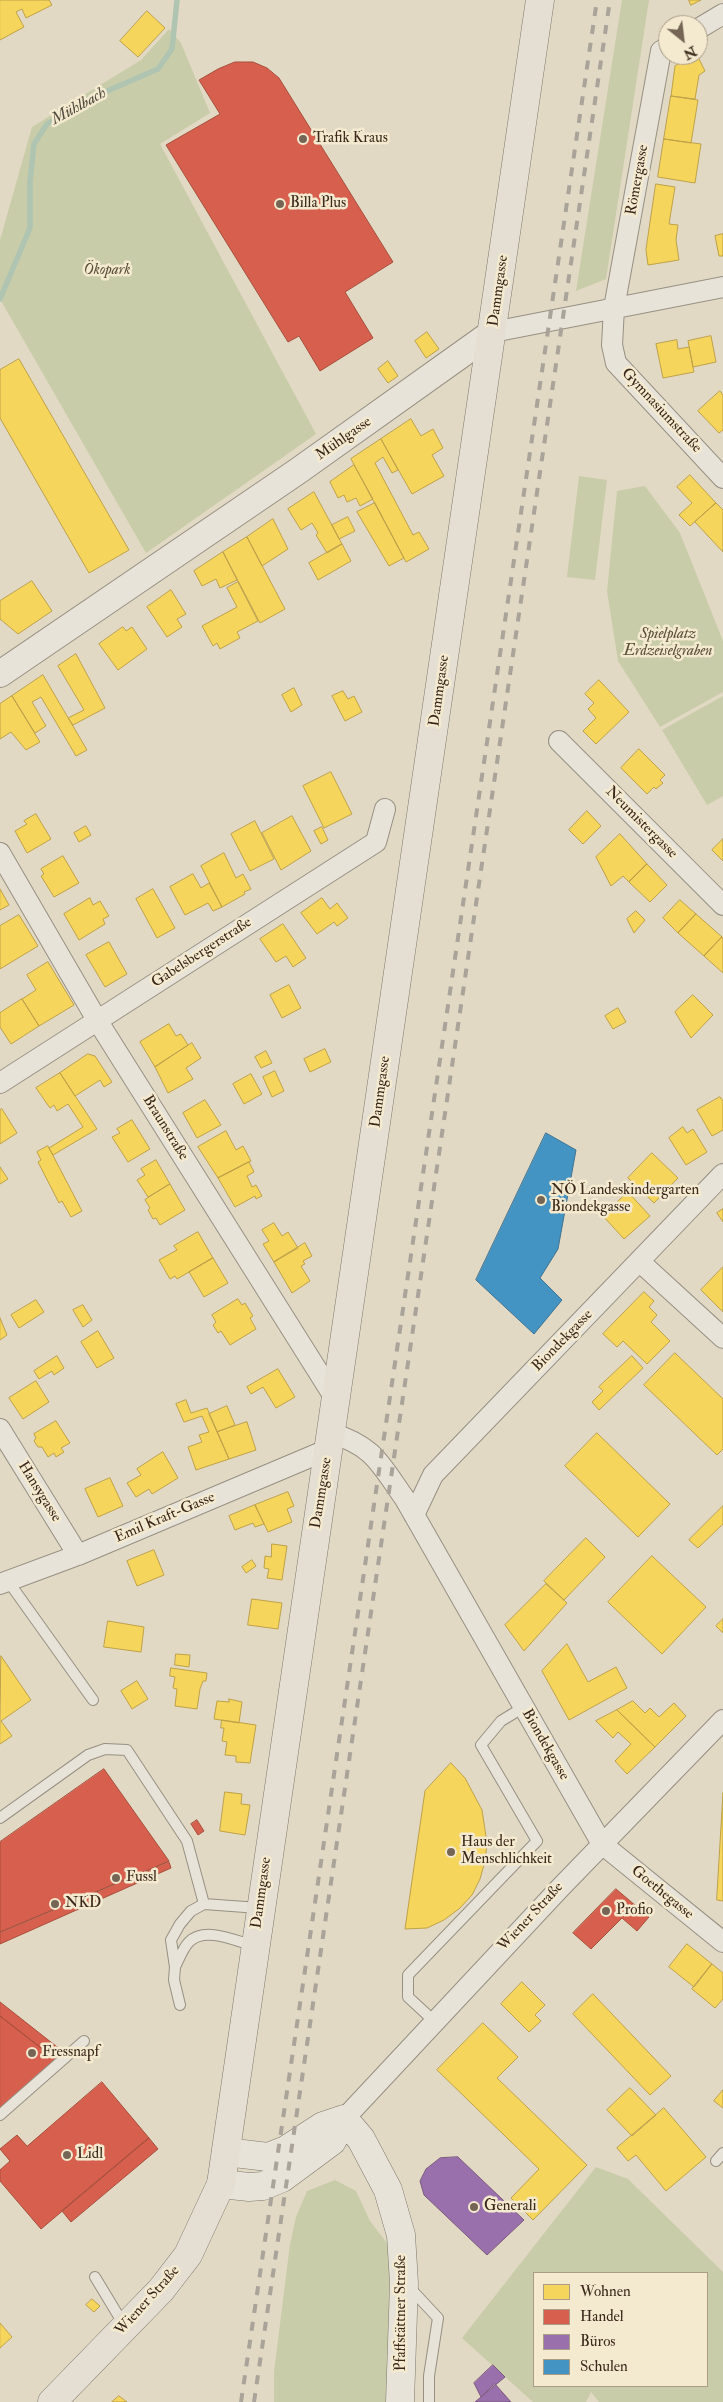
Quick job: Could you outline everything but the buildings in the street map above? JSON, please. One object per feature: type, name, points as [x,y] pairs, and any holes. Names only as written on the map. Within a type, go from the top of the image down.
[{"type":"main road","name":"Dammgasse","points":[[221,2184],[254,1946],[493,332],[540,0]]},
{"type":"main road","name":"Wiener Straße","points":[[226,2152],[268,2157],[286,2150],[323,2126],[344,2119]]},
{"type":"main road","name":"Wiener Straße","points":[[52,2402],[161,2290],[188,2255],[221,2184],[256,2186],[282,2178],[332,2141],[344,2119]]},
{"type":"main road","name":"Pfaffstättner Straße","points":[[344,2119],[361,2139],[388,2190],[401,2235],[404,2283],[400,2402]]},
{"type":"street","points":[[708,23],[723,14]]},
{"type":"street","name":"Römergasse","points":[[614,308],[661,65]]},
{"type":"street","name":"Mühlgasse","points":[[0,674],[298,471],[493,332],[723,287]]},
{"type":"street","name":"Gymnasiumstraße","points":[[614,308],[612,345],[616,363],[723,478]]},
{"type":"street","name":"Neumistergasse","points":[[559,741],[723,905]]},
{"type":"street","name":"Gabelsbergerstraße","points":[[0,1083],[376,842],[385,809]]},
{"type":"street","name":"Braunstraße","points":[[0,854],[97,1020],[336,1400]]},
{"type":"street","name":"Biondekgasse","points":[[414,1515],[433,1474],[723,1174]]},
{"type":"street","points":[[639,1261],[723,1338]]},
{"type":"street","name":"Hansygasse","points":[[0,1429],[78,1555]]},
{"type":"street","name":"Biondekgasse","points":[[330,1441],[350,1439],[371,1452],[414,1515],[602,1844]]},
{"type":"street","name":"Emil Kraft-Gasse","points":[[4,1582],[78,1555],[330,1441]]},
{"type":"street","name":"Wiener Straße","points":[[344,2119],[602,1844],[723,1720]]},
{"type":"street","name":"Goethegasse","points":[[602,1844],[723,1942]]},
{"type":"lane","points":[[4,1582],[92,1700]]},
{"type":"lane","points":[[434,2021],[408,1997],[408,1975],[537,1841],[480,1744],[501,1721],[524,1707]]},
{"type":"lane","points":[[0,1818],[88,1755],[105,1749],[127,1750],[187,1841],[204,1904]]},
{"type":"lane","points":[[180,2005],[174,1980],[175,1966],[171,1940],[191,1911],[204,1904],[260,1908]]},
{"type":"lane","points":[[175,1966],[189,1942],[199,1936],[221,1936],[254,1946]]},
{"type":"lane","points":[[0,2115],[84,2041]]},
{"type":"lane","points":[[95,2277],[125,2327]]},
{"type":"lane","points":[[404,2283],[438,2318],[428,2376],[428,2402]]},
{"type":"green space","points":[[622,0],[649,0],[606,279],[576,291]]},
{"type":"green space","name":"Ökopark","points":[[169,29],[181,43],[210,113],[160,144],[316,434],[146,553],[0,299],[0,240],[32,127],[141,60]]},
{"type":"green space","points":[[579,476],[607,480],[595,580],[567,577]]},
{"type":"green space","name":"Spielplatz Erdzeiselgraben","points":[[645,486],[680,533],[723,641],[723,692],[660,727],[618,661],[607,591],[617,491]]},
{"type":"green space","points":[[723,696],[723,796],[707,805],[662,730]]},
{"type":"green space","points":[[596,2167],[628,2179],[723,2272],[723,2402],[599,2402],[591,2392],[586,2402],[533,2402],[462,2338]]},
{"type":"green space","points":[[335,2180],[356,2191],[370,2221],[390,2247],[388,2402],[274,2402],[274,2372],[290,2244],[296,2217],[307,2191]]},
{"type":"waterway","name":"Mühlbach","points":[[0,299],[30,228],[30,182],[34,144],[47,124],[84,101],[158,69],[172,49],[177,0]]},
{"type":"railway","points":[[241,2402],[597,0]]},
{"type":"railway","points":[[254,2402],[610,0]]},
{"type":"place","name":"Trafik Kraus","points":[[303,139]]},
{"type":"place","name":"Billa Plus","points":[[280,204]]},
{"type":"place","name":"NÖ Landeskindergarten Biondekgasse","points":[[541,1200]]},
{"type":"place","name":"Haus der Menschlichkeit","points":[[451,1852]]},
{"type":"place","name":"Fussl","points":[[116,1878]]},
{"type":"place","name":"NKD","points":[[55,1904]]},
{"type":"place","name":"Profio","points":[[606,1911]]},
{"type":"place","name":"Fressnapf","points":[[32,2053]]},
{"type":"place","name":"Lidl","points":[[67,2155]]},
{"type":"place","name":"Generali","points":[[474,2207]]}]
